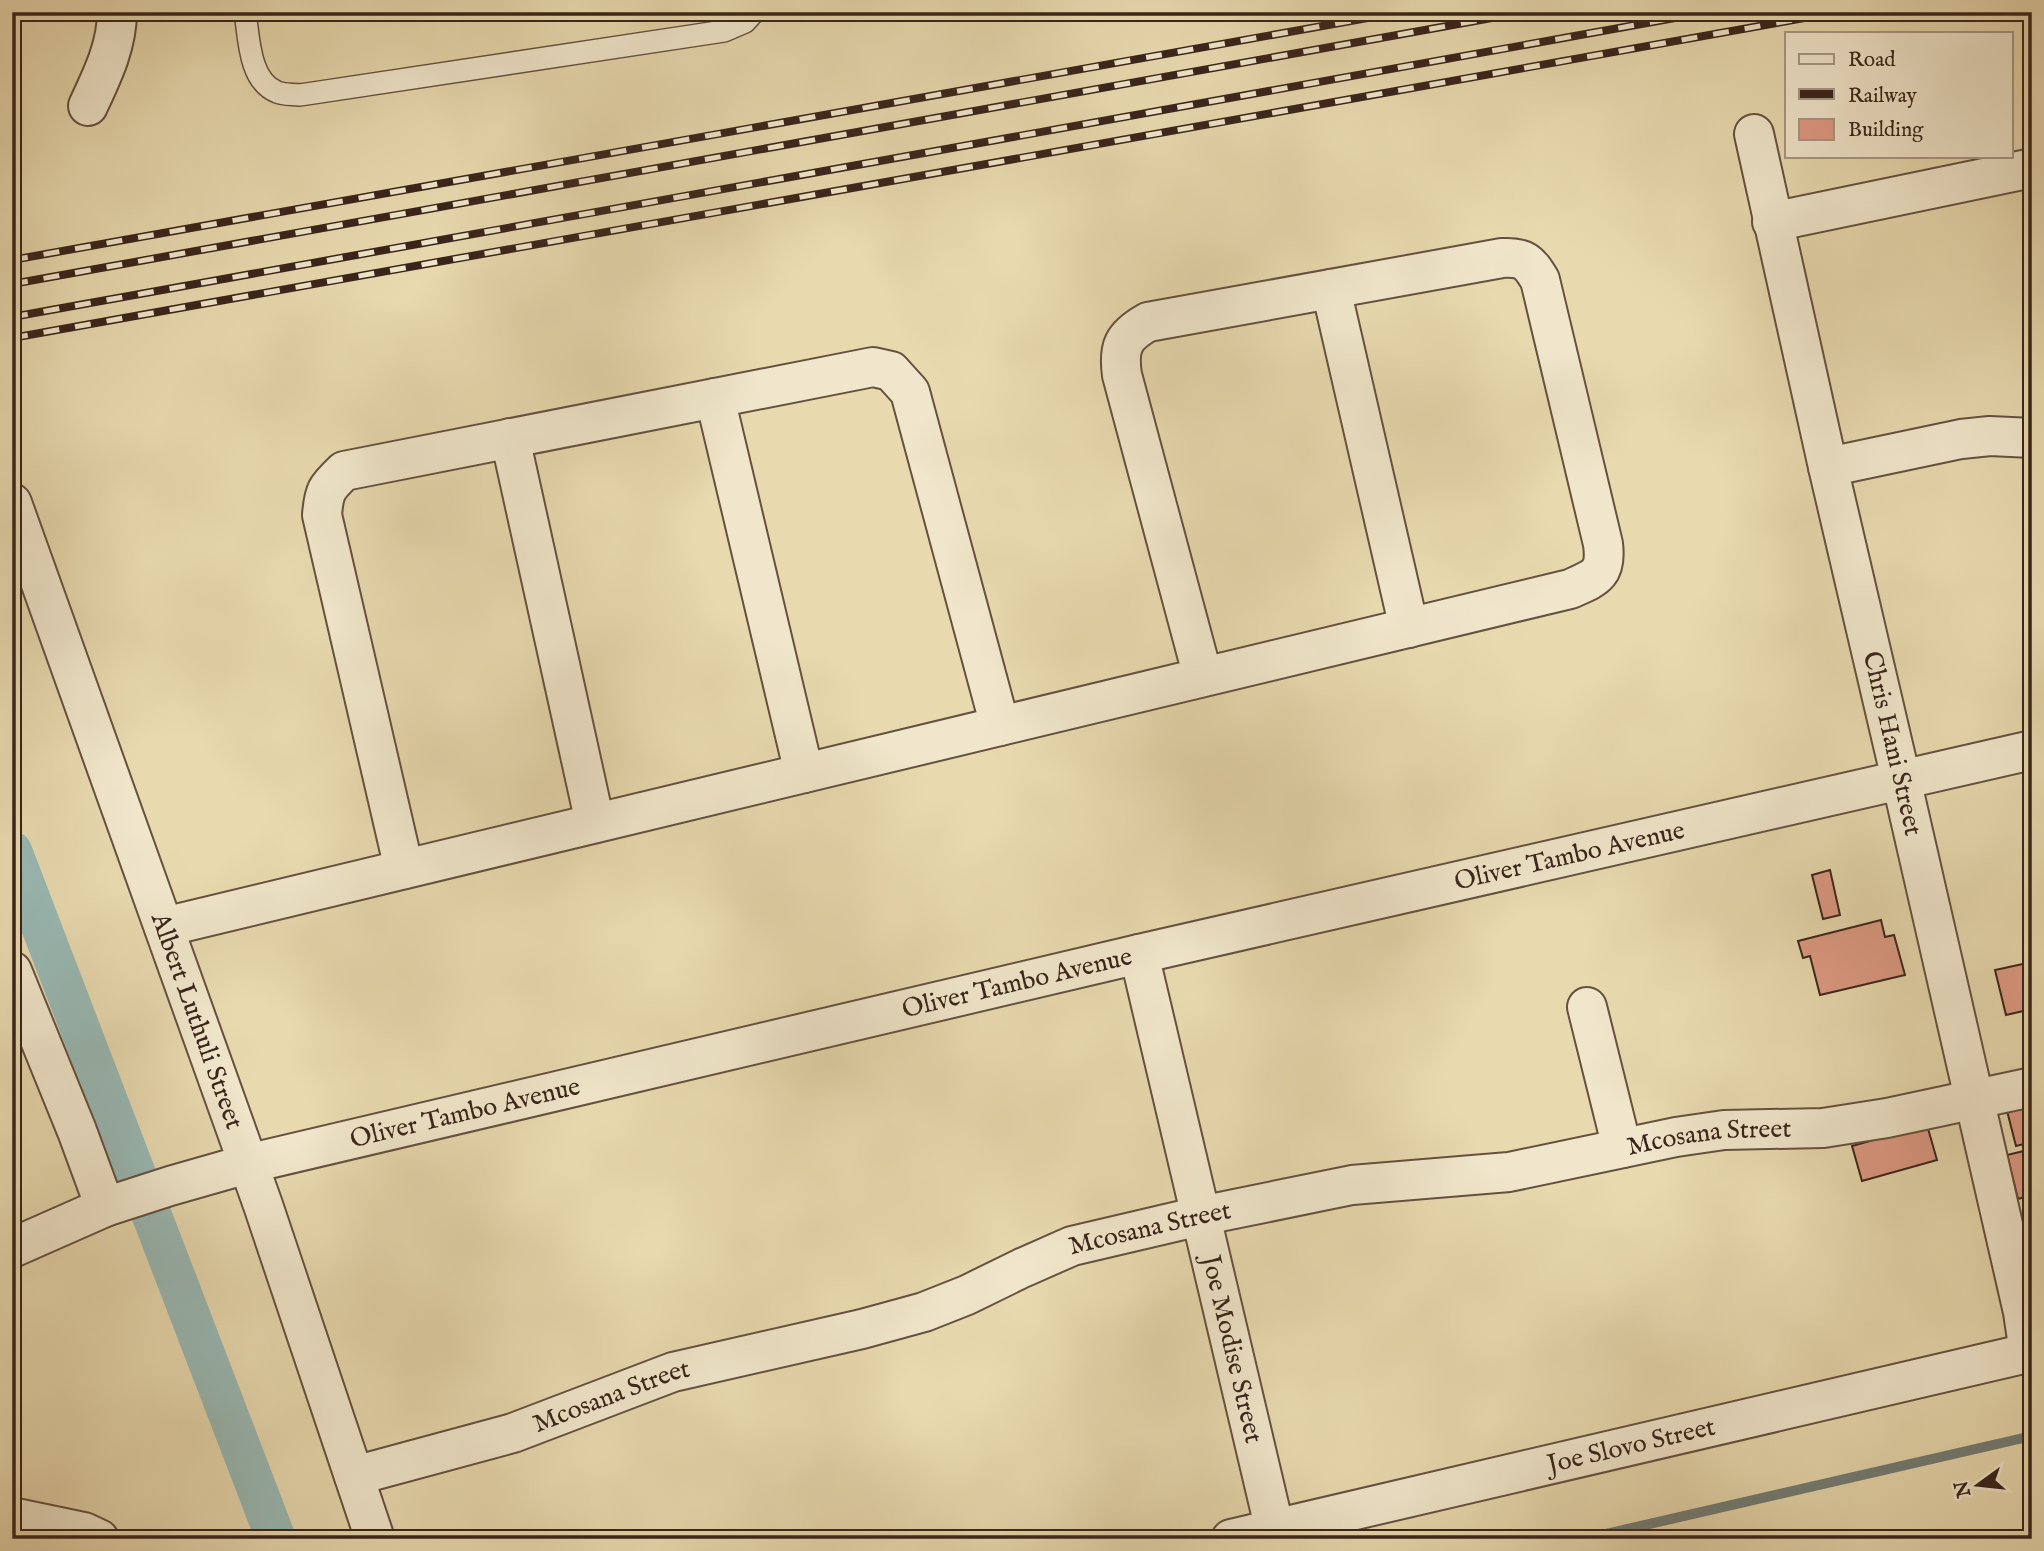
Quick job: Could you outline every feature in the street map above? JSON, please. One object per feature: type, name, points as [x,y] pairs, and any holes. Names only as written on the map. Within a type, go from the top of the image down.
[{"type":"street","points":[[88,106],[108,62],[117,27],[117,12]]},
{"type":"street","name":"Chris Hani Street","points":[[1754,134],[2023,1312],[2030,1353]]},
{"type":"street","points":[[1772,222],[2032,168]]},
{"type":"street","points":[[164,927],[1570,589],[1594,578],[1605,561],[1603,544],[1540,280],[1531,265],[1519,257],[1503,258],[1148,322],[1125,338],[1119,357],[1122,375],[1203,677]]},
{"type":"street","points":[[1331,289],[1409,628]]},
{"type":"street","points":[[404,869],[322,515],[324,494],[344,471],[873,367],[891,370],[911,392],[999,726]]},
{"type":"street","points":[[715,398],[804,773]]},
{"type":"street","points":[[1828,467],[1961,439],[1990,436],[2032,438]]},
{"type":"street","points":[[510,438],[595,823]]},
{"type":"street","name":"Albert Luthuli Street","points":[[12,503],[263,1205],[375,1539]]},
{"type":"street","name":"Oliver Tambo Avenue","points":[[12,1248],[114,1204],[247,1164],[1139,954],[2032,750]]},
{"type":"street","name":"Joe Modise Street","points":[[1139,954],[1275,1534]]},
{"type":"street","points":[[12,971],[77,1131],[114,1204]]},
{"type":"street","points":[[1587,1007],[1622,1148]]},
{"type":"street","name":"Mcosana Street","points":[[354,1476],[513,1433],[673,1372],[925,1312],[1072,1246],[1200,1216],[1352,1185],[1509,1172],[1676,1137],[1724,1130],[1824,1128],[1887,1118],[2032,1087]]},
{"type":"street","name":"Joe Slovo Street","points":[[1231,1539],[1275,1534],[2030,1353]]},
{"type":"street","points":[[12,1517],[85,1532],[99,1539]]},
{"type":"lane","points":[[244,12],[251,53],[265,85],[279,93],[300,94],[724,31],[745,22],[754,12]]},
{"type":"path","points":[[2025,1539],[2032,1524]]},
{"type":"building","points":[[1830,870],[1840,915],[1823,919],[1812,875]]},
{"type":"building","points":[[1881,920],[1885,937],[1894,935],[1905,975],[1820,995],[1810,956],[1803,958],[1798,941]]},
{"type":"building","points":[[2032,962],[2032,1009],[2006,1015],[1995,970]]},
{"type":"building","points":[[2032,1100],[2032,1142],[2016,1146],[2006,1107]]},
{"type":"building","points":[[1927,1125],[1937,1160],[1862,1181],[1852,1146]]},
{"type":"building","points":[[2032,1149],[2032,1195],[2018,1199],[2007,1155]]},
{"type":"waterway","points":[[12,851],[276,1539]]},
{"type":"waterway","points":[[1584,1539],[2032,1436]]},
{"type":"railway","points":[[12,260],[1401,12]]},
{"type":"railway","points":[[12,284],[1525,12]]},
{"type":"railway","points":[[12,317],[1708,12]]},
{"type":"railway","points":[[12,338],[1838,12]]}]
